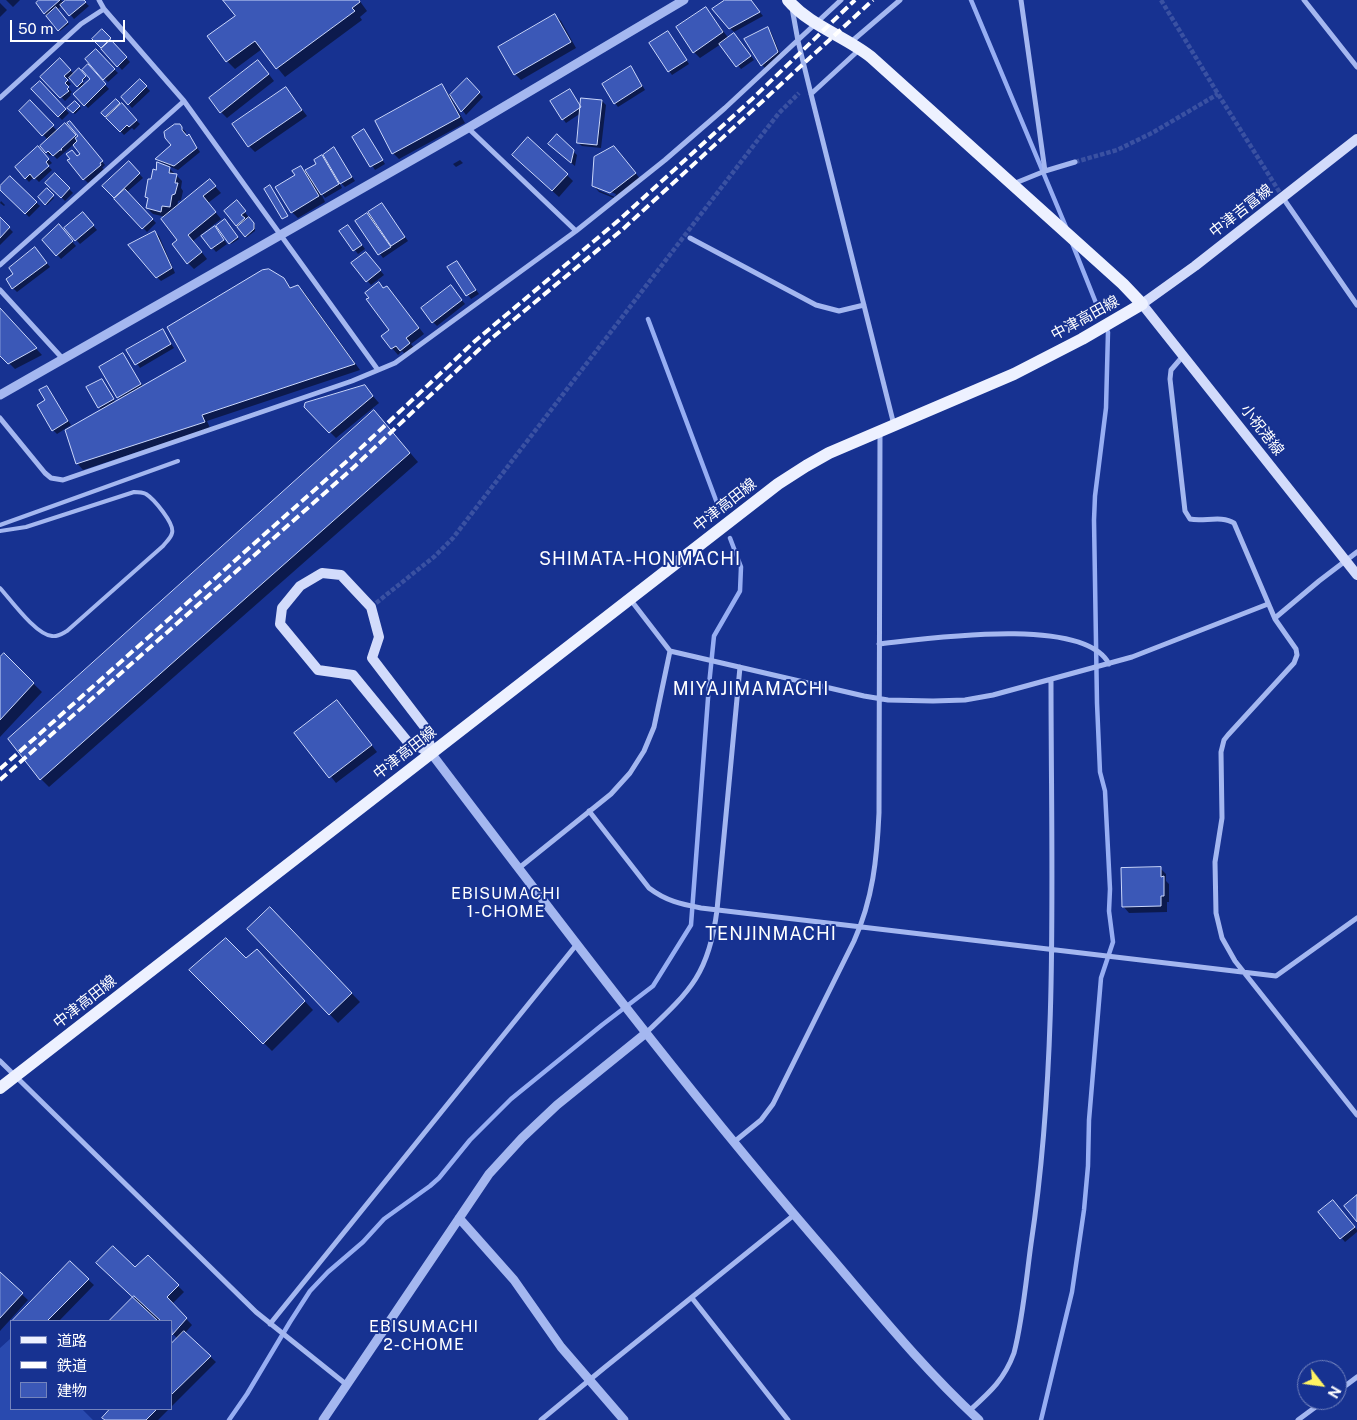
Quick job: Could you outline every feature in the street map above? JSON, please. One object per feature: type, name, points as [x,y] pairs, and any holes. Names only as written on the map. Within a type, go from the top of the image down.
[{"type":"main road","name":"中津高田線","points":[[0,1088],[778,484],[829,453],[1014,374],[1082,339],[1142,304],[1123,284],[1012,184],[855,46],[801,13],[791,2]]},
{"type":"main road","name":"中津吉富線","points":[[1142,304],[1188,271],[1357,139]]},
{"type":"main road","name":"小祝港線","points":[[1142,304],[1357,575]]},
{"type":"main road","points":[[322,573],[341,575],[371,607],[379,637],[372,658],[427,730],[431,753],[407,742],[353,676],[318,670],[280,624],[282,608],[300,586],[322,573]]},
{"type":"street","points":[[99,0],[104,9],[184,101],[378,370]]},
{"type":"street","points":[[0,394],[281,236],[684,0]]},
{"type":"street","points":[[0,418],[45,473],[51,478],[63,480],[395,363],[576,231],[665,160],[746,89],[841,0]]},
{"type":"street","points":[[811,94],[900,0]]},
{"type":"street","points":[[1021,0],[1045,171]]},
{"type":"street","points":[[1304,0],[1357,67]]},
{"type":"street","points":[[791,2],[798,41],[894,425]]},
{"type":"street","points":[[0,98],[82,24],[104,9]]},
{"type":"street","points":[[0,265],[184,101]]},
{"type":"street","points":[[468,128],[576,231]]},
{"type":"street","points":[[1012,184],[1045,171],[1076,162]]},
{"type":"street","points":[[1283,198],[1357,305]]},
{"type":"street","points":[[690,238],[816,305],[840,311],[864,305]]},
{"type":"street","points":[[0,290],[63,359]]},
{"type":"street","points":[[1184,356],[1171,370],[1170,379],[1185,511],[1190,519],[1224,519],[1234,523],[1268,604],[1296,649],[1297,655],[1296,659],[1224,740],[1221,752],[1222,818],[1216,862],[1216,913],[1222,938],[1235,961],[1357,1115]]},
{"type":"street","points":[[734,1142],[761,1120],[773,1104],[860,928],[873,885],[878,813],[880,431]]},
{"type":"street","points":[[1275,618],[1357,552]]},
{"type":"street","points":[[630,598],[670,651],[879,698],[919,701],[965,700],[993,695],[1109,664],[1147,652],[1268,604]]},
{"type":"street","points":[[879,644],[989,633],[1028,634],[1080,644],[1101,654],[1109,664]]},
{"type":"street","points":[[519,868],[621,784],[637,763],[646,746],[658,713],[670,651]]},
{"type":"street","points":[[323,1420],[489,1174],[556,1105],[646,1033],[680,1000],[694,983],[708,954],[716,910],[740,667]]},
{"type":"street","points":[[969,1411],[1002,1379],[1010,1363],[1018,1335],[1043,1157],[1052,951],[1051,679]]},
{"type":"street","points":[[431,753],[646,1033],[734,1142],[914,1355],[979,1420]]},
{"type":"street","points":[[590,811],[643,881],[658,895],[674,903],[716,910],[1276,976],[1357,918]]},
{"type":"street","points":[[272,1326],[577,944]]},
{"type":"street","points":[[0,1061],[17,1075],[272,1326],[347,1385]]},
{"type":"street","points":[[542,1420],[794,1215]]},
{"type":"street","points":[[459,1218],[514,1280],[561,1347],[624,1420]]},
{"type":"street","points":[[692,1298],[788,1420]]},
{"type":"street","points":[[1298,1420],[1312,1410]]},
{"type":"lane","points":[[0,525],[178,461]]},
{"type":"lane","points":[[0,531],[26,527],[134,492],[146,494],[152,498],[166,516],[173,530],[172,535],[163,546],[59,636],[51,637],[38,629],[0,588]]},
{"type":"shaded area","points":[[10,1339],[10,1410],[83,1410],[93,1420],[0,1420],[0,1348]]},
{"type":"building","points":[[39,0],[60,0],[44,14],[36,3]]},
{"type":"building","points":[[66,0],[84,0],[86,2],[69,16],[60,5]]},
{"type":"building","points":[[223,0],[359,0],[360,2],[352,8],[355,11],[276,69],[255,41],[226,62],[207,36],[235,16]]},
{"type":"building","points":[[725,0],[751,0],[760,12],[729,29],[712,9]]},
{"type":"building","points":[[56,7],[68,22],[58,31],[46,16]]},
{"type":"building","points":[[706,7],[723,32],[693,53],[676,27]]},
{"type":"building","points":[[555,14],[571,42],[514,75],[498,47]]},
{"type":"building","points":[[768,27],[778,52],[761,66],[744,39]]},
{"type":"building","points":[[102,29],[111,38],[101,48],[92,39]]},
{"type":"building","points":[[668,31],[687,60],[668,72],[649,43]]},
{"type":"building","points":[[734,33],[751,56],[736,67],[719,44]]},
{"type":"building","points":[[111,40],[127,57],[117,67],[101,49]]},
{"type":"building","points":[[96,49],[115,69],[103,80],[85,59]]},
{"type":"building","points":[[60,58],[71,70],[64,76],[68,80],[65,83],[69,87],[67,89],[69,91],[60,98],[40,77]]},
{"type":"building","points":[[258,60],[269,74],[220,113],[209,98]]},
{"type":"building","points":[[88,64],[106,84],[84,106],[73,94],[90,79],[82,70]]},
{"type":"building","points":[[631,66],[642,86],[614,104],[602,84]]},
{"type":"building","points":[[79,68],[86,76],[77,87],[69,78]]},
{"type":"building","points":[[467,78],[480,92],[461,112],[450,95]]},
{"type":"building","points":[[140,79],[147,86],[128,105],[121,97]]},
{"type":"building","points":[[40,81],[66,109],[58,117],[31,89]]},
{"type":"building","points":[[442,84],[460,117],[392,154],[375,121]]},
{"type":"building","points":[[286,87],[302,110],[248,147],[232,124]]},
{"type":"building","points":[[570,89],[581,107],[562,120],[550,101]]},
{"type":"building","points":[[581,98],[602,100],[597,145],[577,143]]},
{"type":"building","points":[[116,99],[120,103],[105,117],[101,113]]},
{"type":"building","points":[[30,100],[54,125],[42,136],[19,111]]},
{"type":"building","points":[[75,101],[80,106],[73,113],[67,108]]},
{"type":"building","points":[[122,103],[137,120],[129,127],[127,125],[120,132],[106,118]]},
{"type":"building","points":[[70,121],[103,161],[100,163],[101,165],[83,180],[67,160],[70,159],[66,154],[72,150],[77,156],[80,154],[73,145],[77,141],[75,138],[78,136],[67,123]]},
{"type":"building","points":[[65,123],[76,135],[62,150],[53,156],[48,151],[46,153],[40,146]]},
{"type":"building","points":[[175,124],[180,124],[182,130],[187,136],[189,134],[197,148],[174,166],[155,159],[171,145],[165,138],[164,132]]},
{"type":"building","points":[[364,129],[383,160],[370,167],[352,137]]},
{"type":"building","points":[[557,134],[574,150],[571,163],[548,144]]},
{"type":"building","points":[[528,137],[568,174],[552,191],[512,155]]},
{"type":"building","points":[[38,146],[49,159],[46,162],[49,166],[34,179],[30,174],[25,179],[15,167]]},
{"type":"building","points":[[614,146],[636,173],[610,193],[592,186],[594,157]]},
{"type":"building","points":[[334,147],[352,177],[340,184],[323,155]]},
{"type":"building","points":[[322,155],[339,184],[321,195],[305,170],[316,164],[314,160]]},
{"type":"building","points":[[129,161],[140,173],[114,198],[102,186]]},
{"type":"building","points":[[157,162],[170,167],[169,173],[177,174],[175,183],[178,183],[175,194],[172,195],[170,207],[162,206],[161,212],[146,208],[148,198],[145,197],[148,179],[151,179],[153,169],[156,170]]},
{"type":"building","points":[[301,166],[319,196],[291,213],[275,187],[295,175],[292,171]]},
{"type":"building","points":[[55,173],[70,188],[61,198],[45,183]]},
{"type":"building","points":[[10,176],[37,202],[25,214],[0,190],[0,186]]},
{"type":"building","points":[[210,179],[216,186],[203,196],[216,212],[188,235],[202,252],[187,264],[172,244],[177,240],[161,219]]},
{"type":"building","points":[[270,185],[288,216],[282,219],[264,189]]},
{"type":"building","points":[[47,188],[54,195],[45,205],[38,197]]},
{"type":"building","points":[[125,189],[153,219],[142,229],[114,199]]},
{"type":"building","points":[[237,200],[246,211],[241,215],[245,218],[236,226],[224,211]]},
{"type":"building","points":[[382,203],[405,237],[391,246],[368,212]]},
{"type":"building","points":[[83,212],[94,225],[75,241],[64,228]]},
{"type":"building","points":[[367,213],[391,247],[378,255],[355,221]]},
{"type":"building","points":[[0,217],[10,227],[0,238]]},
{"type":"building","points":[[249,217],[254,223],[254,229],[245,237],[237,227]]},
{"type":"building","points":[[225,219],[238,237],[229,244],[216,226]]},
{"type":"building","points":[[59,224],[73,241],[56,256],[42,240]]},
{"type":"building","points":[[348,225],[362,245],[353,251],[339,231]]},
{"type":"building","points":[[215,226],[224,240],[211,249],[201,236]]},
{"type":"building","points":[[155,231],[172,268],[156,278],[128,245]]},
{"type":"building","points":[[35,247],[47,263],[12,289],[6,279],[13,274],[9,268]]},
{"type":"building","points":[[366,252],[381,270],[366,282],[351,263]]},
{"type":"building","points":[[457,261],[476,290],[466,296],[447,267]]},
{"type":"building","points":[[269,269],[284,278],[290,288],[298,285],[355,364],[202,415],[205,422],[76,464],[65,430],[186,361],[167,327],[262,270]]},
{"type":"building","points":[[379,282],[383,288],[387,286],[419,328],[406,338],[410,343],[400,351],[396,346],[391,349],[381,336],[389,330],[366,299],[369,298],[365,293]]},
{"type":"building","points":[[451,285],[462,300],[432,323],[421,308]]},
{"type":"building","points":[[0,308],[37,348],[8,364],[0,356]]},
{"type":"building","points":[[163,329],[171,344],[135,365],[126,350]]},
{"type":"building","points":[[123,353],[141,384],[117,398],[99,367]]},
{"type":"building","points":[[102,379],[114,399],[98,408],[86,387]]},
{"type":"building","points":[[365,385],[373,396],[329,433],[304,407],[305,403]]},
{"type":"building","points":[[47,386],[68,421],[52,431],[37,405],[45,400],[39,390]]},
{"type":"building","points":[[374,410],[410,453],[40,780],[8,739]]},
{"type":"building","points":[[4,653],[34,683],[0,720],[0,657]]},
{"type":"building","points":[[337,700],[372,745],[329,778],[294,733]]},
{"type":"building","points":[[1161,867],[1161,877],[1164,876],[1164,896],[1161,896],[1161,906],[1122,907],[1121,868]]},
{"type":"building","points":[[270,907],[352,993],[329,1015],[247,929]]},
{"type":"building","points":[[226,938],[246,958],[257,949],[305,1001],[263,1044],[189,970]]},
{"type":"building","points":[[1357,1195],[1357,1222],[1344,1206]]},
{"type":"building","points":[[1333,1200],[1355,1227],[1340,1239],[1318,1212]]},
{"type":"building","points":[[113,1246],[135,1267],[148,1255],[179,1285],[167,1297],[187,1318],[172,1335],[172,1320],[157,1320],[96,1263]]},
{"type":"building","points":[[70,1261],[89,1279],[48,1320],[13,1320]]},
{"type":"building","points":[[0,1272],[23,1293],[0,1318]]},
{"type":"building","points":[[134,1296],[160,1320],[110,1320]]},
{"type":"building","points":[[184,1331],[211,1356],[172,1394],[172,1343]]},
{"type":"building","points":[[109,1410],[156,1410],[146,1420],[105,1420],[102,1418]]},
{"type":"waterway","points":[[971,0],[1066,227]]},
{"type":"waterway","points":[[1072,243],[1100,313]]},
{"type":"waterway","points":[[648,319],[720,511]]},
{"type":"waterway","points":[[1041,1420],[1072,1292],[1084,1210],[1088,1166],[1089,1120],[1101,978],[1113,942],[1109,911],[1110,889],[1105,791],[1100,772],[1094,520],[1095,496],[1106,408],[1108,332]]},
{"type":"waterway","points":[[229,1420],[310,1291],[328,1272],[363,1242],[384,1219],[439,1178],[470,1140],[511,1099],[653,986],[691,925],[714,636],[740,591],[741,567],[730,538]]},
{"type":"tunnel","points":[[1161,0],[1282,196]]},
{"type":"tunnel","points":[[371,607],[435,556],[453,538],[757,141],[779,113],[799,93]]},
{"type":"tunnel","points":[[1075,162],[1117,150],[1152,133],[1218,94]]},
{"type":"railway","points":[[0,769],[346,462],[475,341],[619,220],[752,99],[855,0]]},
{"type":"railway","points":[[0,780],[353,468],[487,342],[623,229],[873,0]]},
{"type":"district","name":"SHIMATA-HONMACHI","points":[[640,559]]},
{"type":"district","name":"MIYAJIMAMACHI","points":[[751,689]]},
{"type":"district","name":"EBISUMACHI 1-CHOME","points":[[506,903]]},
{"type":"district","name":"TENJINMACHI","points":[[771,934]]},
{"type":"district","name":"EBISUMACHI 2-CHOME","points":[[424,1336]]}]
